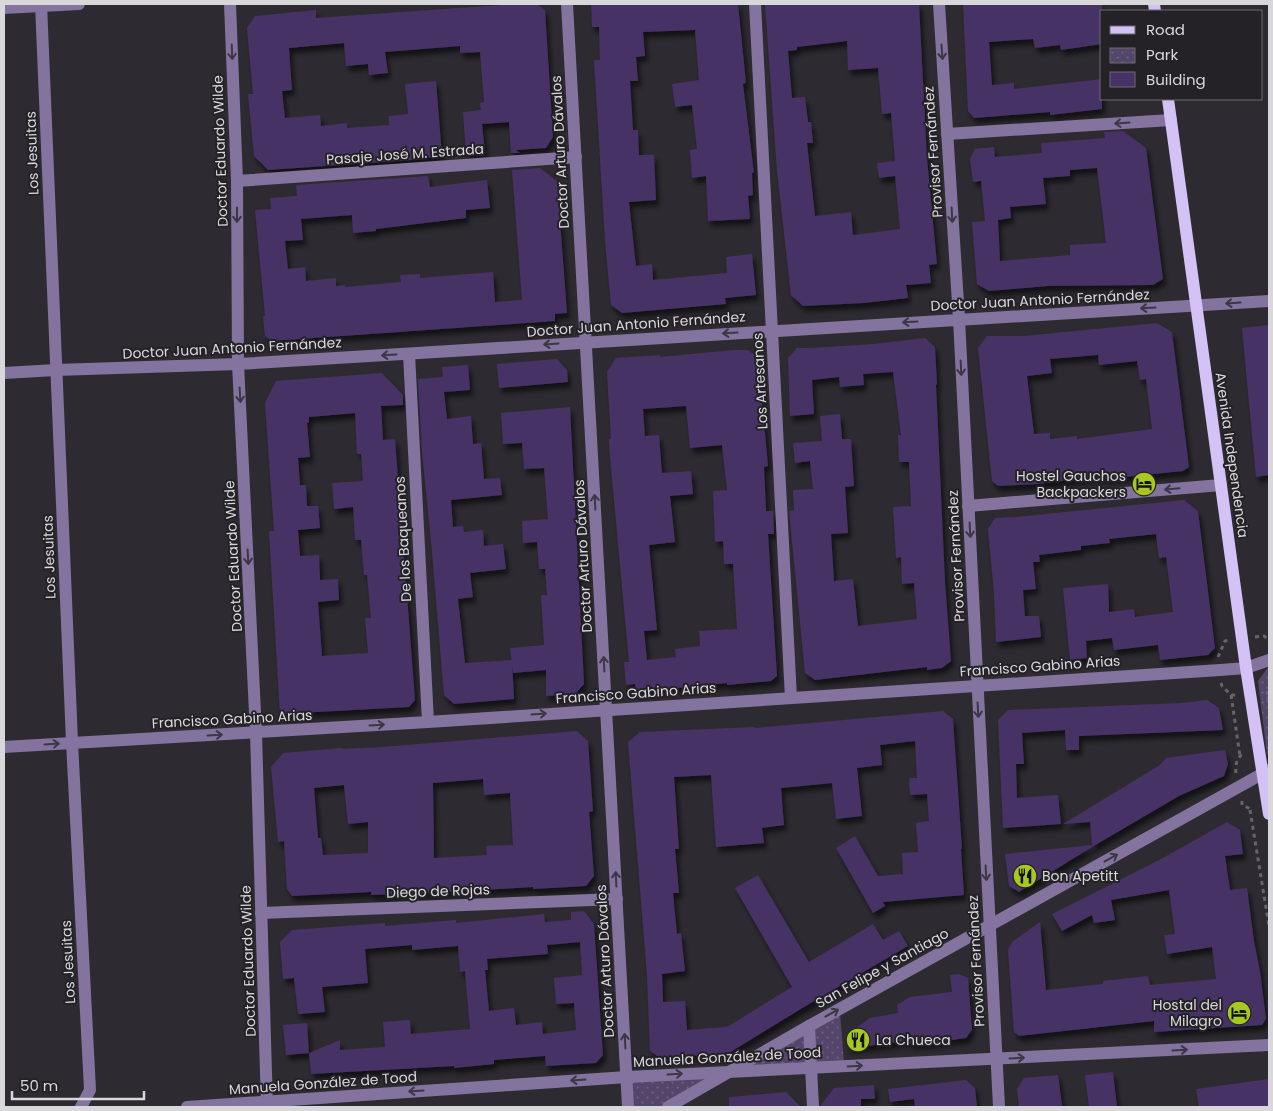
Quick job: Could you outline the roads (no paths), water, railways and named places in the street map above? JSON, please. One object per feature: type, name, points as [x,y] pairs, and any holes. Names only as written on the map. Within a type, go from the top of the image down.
[{"type":"main road","name":"Avenida Independencia","points":[[1168,100],[1246,668],[1258,745],[1266,772],[1269,814]]},
{"type":"street","points":[[4,8],[79,4]]},
{"type":"street","name":"Doctor Eduardo Wilde","points":[[230,4],[236,181],[238,364],[256,733],[267,1104]]},
{"type":"street","name":"Doctor Arturo Dávalos","points":[[567,4],[628,1107]]},
{"type":"street","name":"Los Artesanos","points":[[755,4],[791,698]]},
{"type":"street","name":"Provisor Fernández","points":[[939,4],[959,320],[999,1107]]},
{"type":"street","name":"Los Jesuitas","points":[[41,5],[72,742],[90,1090],[81,1107]]},
{"type":"street","points":[[948,134],[1171,120]]},
{"type":"street","name":"Pasaje José M. Estrada","points":[[236,181],[576,157]]},
{"type":"street","name":"Doctor Juan Antonio Fernández","points":[[4,373],[238,364],[1269,301]]},
{"type":"street","name":"De los Baqueanos","points":[[409,354],[428,722]]},
{"type":"street","points":[[968,506],[1221,485]]},
{"type":"street","name":"Francisco Gabino Arias","points":[[4,747],[256,733],[1220,670],[1246,668],[1269,660]]},
{"type":"street","name":"San Felipe y Santiago","points":[[668,1107],[809,1026],[1266,772]]},
{"type":"street","name":"Diego de Rojas","points":[[261,913],[617,899]]},
{"type":"street","points":[[809,1026],[813,1107]]},
{"type":"street","name":"Manuela González de Tood","points":[[187,1107],[267,1104],[627,1077],[1269,1045]]},
{"type":"place","name":"Hostel Gauchos Backpackers","points":[[1144,484]]},
{"type":"place","name":"Bon Apetitt","points":[[1025,876]]},
{"type":"place","name":"Hostal del Milagro","points":[[1239,1013]]},
{"type":"place","name":"La Chueca","points":[[858,1040]]}]
